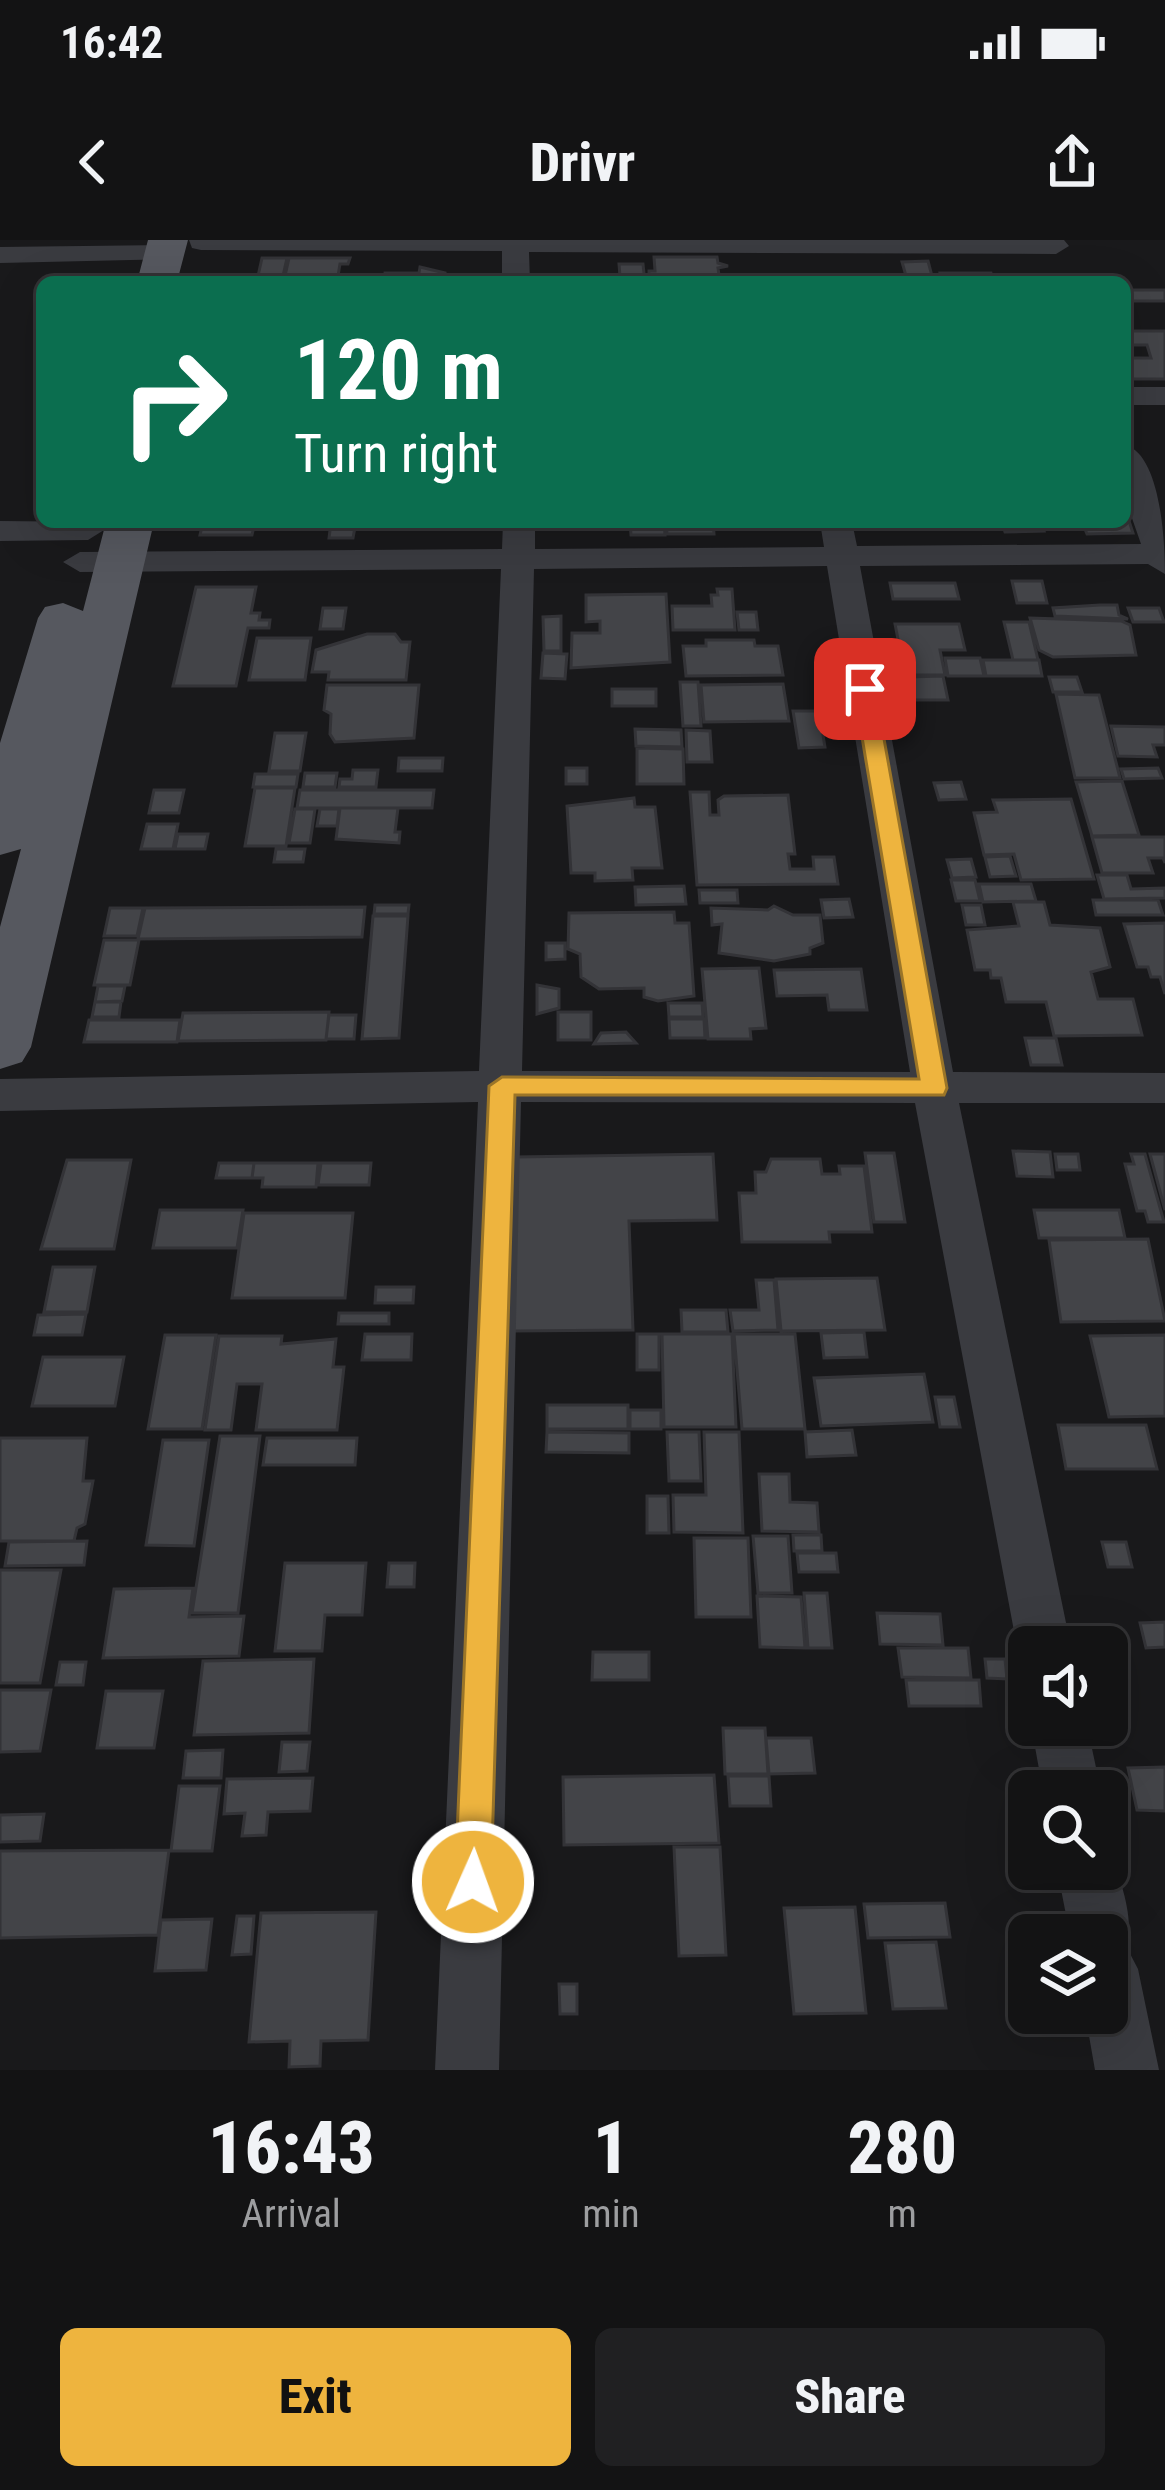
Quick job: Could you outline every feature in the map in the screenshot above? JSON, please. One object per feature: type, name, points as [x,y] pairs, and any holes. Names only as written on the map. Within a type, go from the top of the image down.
[{"type":"main road","points":[[4,805],[102,539]]},
{"type":"main road","points":[[0,1047],[102,539]]},
{"type":"street","points":[[515,242],[516,276]]},
{"type":"street","points":[[0,255],[180,256],[515,242],[1055,243],[1065,276]]},
{"type":"street","points":[[788,243],[793,276]]},
{"type":"street","points":[[1131,396],[1165,396]]},
{"type":"street","points":[[0,531],[102,539],[838,539],[1164,557],[1131,470]]},
{"type":"street","points":[[838,539],[934,1088],[1040,1626]]},
{"type":"street","points":[[466,2070],[519,540]]},
{"type":"street","points":[[0,1095],[502,1086],[1165,1088]]},
{"type":"street","points":[[1120,2034],[1127,2070]]},
{"type":"building","points":[[654,257],[717,257],[718,263],[728,266],[718,268],[719,276],[649,276],[649,271],[655,271]]},
{"type":"building","points":[[262,258],[287,258],[283,276],[258,276]]},
{"type":"building","points":[[289,258],[350,258],[348,264],[340,264],[338,276],[285,276]]},
{"type":"building","points":[[928,261],[932,276],[906,276],[902,262]]},
{"type":"building","points":[[619,264],[643,264],[644,276],[620,276]]},
{"type":"building","points":[[420,267],[445,273],[385,276],[385,273],[419,273]]},
{"type":"building","points":[[940,273],[992,276],[941,276]]},
{"type":"building","points":[[1131,290],[1165,290],[1165,301],[1131,301]]},
{"type":"building","points":[[1131,331],[1165,331],[1165,379],[1133,379],[1131,358],[1151,358],[1147,345],[1131,345]]},
{"type":"building","points":[[1131,527],[1133,533],[1087,534],[1084,528]]},
{"type":"building","points":[[202,528],[254,528],[252,535],[200,535]]},
{"type":"building","points":[[330,528],[355,528],[353,538],[329,538]]},
{"type":"building","points":[[630,528],[664,528],[665,535],[631,535]]},
{"type":"building","points":[[666,528],[714,528],[714,534],[667,534]]},
{"type":"building","points":[[1004,528],[1044,531],[1005,532]]},
{"type":"building","points":[[1012,581],[1042,581],[1047,603],[1017,603]]},
{"type":"building","points":[[890,583],[955,583],[959,599],[893,599]]},
{"type":"building","points":[[196,587],[256,587],[251,613],[260,613],[259,620],[270,620],[269,628],[248,628],[236,686],[173,686]]},
{"type":"building","points":[[717,589],[732,589],[735,630],[673,630],[672,606],[712,606],[711,595],[718,595]]},
{"type":"building","points":[[666,594],[670,662],[571,668],[572,633],[600,633],[600,621],[586,622],[586,595]]},
{"type":"building","points":[[1117,605],[1119,615],[1128,619],[1055,616],[1053,608]]},
{"type":"building","points":[[323,608],[346,608],[343,629],[320,629]]},
{"type":"building","points":[[1128,608],[1159,608],[1164,622],[1133,622]]},
{"type":"building","points":[[737,612],[756,612],[758,630],[739,630]]},
{"type":"building","points":[[561,616],[561,651],[544,651],[543,617]]},
{"type":"building","points":[[1030,618],[1121,621],[1130,625],[1136,655],[1053,657],[1039,650]]},
{"type":"building","points":[[1004,622],[1029,622],[1038,660],[1013,660]]},
{"type":"building","points":[[895,624],[959,624],[965,650],[940,650],[945,675],[905,675]]},
{"type":"building","points":[[367,634],[395,634],[401,642],[410,642],[406,680],[328,680],[329,672],[312,672],[316,650]]},
{"type":"building","points":[[257,638],[311,638],[305,680],[249,680]]},
{"type":"building","points":[[706,640],[754,640],[755,646],[778,646],[783,675],[686,676],[683,646],[706,646]]},
{"type":"building","points":[[543,653],[567,654],[565,679],[541,678]]},
{"type":"building","points":[[945,658],[980,658],[984,676],[948,676]]},
{"type":"building","points":[[983,660],[1039,660],[1042,676],[986,676]]},
{"type":"building","points":[[943,676],[948,700],[912,700],[908,677]]},
{"type":"building","points":[[1049,677],[1077,677],[1082,692],[1053,692]]},
{"type":"building","points":[[680,682],[698,682],[701,726],[683,726]]},
{"type":"building","points":[[783,684],[789,721],[704,722],[701,685]]},
{"type":"building","points":[[327,685],[419,685],[414,738],[335,742],[330,734],[331,714],[324,710]]},
{"type":"building","points":[[612,689],[656,689],[656,706],[612,706]]},
{"type":"building","points":[[1056,694],[1099,695],[1120,778],[1075,778]]},
{"type":"building","points":[[793,711],[819,711],[825,747],[799,748]]},
{"type":"building","points":[[1111,726],[1165,727],[1165,745],[1153,745],[1157,757],[1118,756]]},
{"type":"building","points":[[635,729],[681,730],[682,747],[636,746]]},
{"type":"building","points":[[686,730],[710,731],[712,762],[687,762]]},
{"type":"building","points":[[275,733],[306,733],[300,771],[269,771]]},
{"type":"building","points":[[637,748],[683,749],[684,784],[637,784]]},
{"type":"building","points":[[399,758],[443,758],[442,771],[398,771]]},
{"type":"building","points":[[566,768],[587,768],[587,784],[566,784]]},
{"type":"building","points":[[1158,768],[1162,778],[1124,779],[1121,769]]},
{"type":"building","points":[[353,770],[378,770],[376,787],[339,787],[340,779],[352,779]]},
{"type":"building","points":[[305,773],[337,773],[335,787],[303,787]]},
{"type":"building","points":[[255,774],[298,774],[296,787],[253,787]]},
{"type":"building","points":[[1122,781],[1139,835],[1092,836],[1076,782]]},
{"type":"building","points":[[961,782],[966,799],[939,800],[934,783]]},
{"type":"building","points":[[255,788],[295,788],[286,846],[245,846]]},
{"type":"building","points":[[154,790],[184,790],[179,813],[149,813]]},
{"type":"building","points":[[300,790],[434,790],[432,808],[297,808]]},
{"type":"building","points":[[690,792],[709,792],[710,815],[719,815],[718,800],[724,796],[788,795],[795,854],[788,854],[790,869],[814,869],[813,857],[834,857],[838,884],[697,885]]},
{"type":"building","points":[[634,798],[635,807],[655,807],[662,868],[632,868],[633,880],[595,881],[595,873],[571,873],[567,806]]},
{"type":"building","points":[[1071,799],[1094,879],[1021,880],[1014,854],[984,855],[974,813],[997,812],[993,800]]},
{"type":"building","points":[[340,808],[398,808],[395,832],[400,832],[399,843],[336,839]]},
{"type":"building","points":[[295,809],[315,809],[310,843],[289,843]]},
{"type":"building","points":[[320,809],[339,809],[337,826],[317,826]]},
{"type":"building","points":[[147,824],[178,824],[173,849],[141,849]]},
{"type":"building","points":[[178,834],[208,834],[205,849],[175,849]]},
{"type":"building","points":[[1092,837],[1165,837],[1165,863],[1163,858],[1148,858],[1153,873],[1102,873]]},
{"type":"building","points":[[276,849],[305,849],[303,862],[274,862]]},
{"type":"building","points":[[1010,856],[1016,876],[990,877],[985,857]]},
{"type":"building","points":[[971,859],[976,877],[952,878],[947,860]]},
{"type":"building","points":[[1097,875],[1127,875],[1131,889],[1165,888],[1165,898],[1104,899]]},
{"type":"building","points":[[951,880],[975,880],[980,901],[956,901]]},
{"type":"building","points":[[979,884],[1031,884],[1036,901],[983,902]]},
{"type":"building","points":[[684,886],[686,904],[636,905],[635,887]]},
{"type":"building","points":[[699,890],[737,890],[738,903],[700,903]]},
{"type":"building","points":[[849,899],[853,917],[824,918],[821,900]]},
{"type":"building","points":[[1093,900],[1158,900],[1163,915],[1096,915]]},
{"type":"building","points":[[1013,902],[1044,902],[1050,925],[1100,928],[1110,967],[1091,972],[1098,999],[1133,999],[1142,1035],[1054,1036],[1046,1002],[1006,1002],[1001,978],[991,978],[990,970],[975,970],[967,930],[1019,926]]},
{"type":"building","points":[[375,905],[409,905],[408,914],[374,914]]},
{"type":"building","points":[[962,905],[981,905],[985,925],[966,925]]},
{"type":"building","points":[[774,906],[793,915],[820,915],[823,943],[810,948],[810,954],[774,961],[719,953],[722,924],[712,925],[711,908],[768,910]]},
{"type":"building","points":[[365,907],[362,937],[138,939],[145,908]]},
{"type":"building","points":[[110,908],[143,908],[137,936],[104,936]]},
{"type":"building","points":[[674,912],[675,923],[689,923],[694,996],[658,1001],[644,997],[644,988],[599,989],[581,977],[580,954],[568,949],[569,913]]},
{"type":"building","points":[[373,916],[408,916],[399,1038],[362,1039]]},
{"type":"building","points":[[1165,923],[1165,994],[1160,977],[1151,977],[1148,967],[1137,967],[1124,924]]},
{"type":"building","points":[[104,940],[139,940],[130,985],[94,985]]},
{"type":"building","points":[[546,943],[565,943],[565,959],[546,960]]},
{"type":"building","points":[[759,968],[766,1028],[750,1029],[751,1039],[708,1039],[702,969]]},
{"type":"building","points":[[861,969],[867,1010],[829,1010],[827,995],[777,996],[774,970]]},
{"type":"building","points":[[537,985],[559,989],[559,1008],[537,1014]]},
{"type":"building","points":[[98,986],[125,986],[122,1001],[95,1002]]},
{"type":"building","points":[[95,1002],[121,1002],[119,1017],[92,1017]]},
{"type":"building","points":[[668,1003],[702,1003],[703,1017],[669,1017]]},
{"type":"building","points":[[329,1012],[326,1040],[178,1041],[183,1013]]},
{"type":"building","points":[[558,1012],[591,1012],[591,1040],[558,1040]]},
{"type":"building","points":[[329,1015],[356,1015],[354,1039],[326,1039]]},
{"type":"building","points":[[669,1019],[704,1019],[705,1038],[670,1038]]},
{"type":"building","points":[[89,1020],[180,1020],[177,1042],[84,1042]]},
{"type":"building","points":[[626,1032],[636,1043],[594,1044],[601,1033]]},
{"type":"building","points":[[1025,1038],[1056,1038],[1062,1065],[1031,1065]]},
{"type":"building","points":[[1013,1151],[1050,1152],[1053,1177],[1017,1176]]},
{"type":"building","points":[[865,1153],[894,1153],[905,1222],[874,1222]]},
{"type":"building","points":[[713,1154],[717,1220],[629,1221],[633,1330],[513,1331],[515,1157]]},
{"type":"building","points":[[1055,1154],[1078,1154],[1080,1170],[1057,1170]]},
{"type":"building","points":[[1131,1154],[1145,1154],[1164,1222],[1148,1222],[1145,1211],[1137,1211],[1125,1164],[1134,1164]]},
{"type":"building","points":[[1150,1154],[1165,1154],[1165,1210]]},
{"type":"building","points":[[771,1159],[820,1159],[822,1174],[840,1174],[839,1166],[864,1166],[872,1232],[829,1232],[830,1242],[742,1242],[739,1193],[756,1193],[755,1172],[766,1172]]},
{"type":"building","points":[[67,1160],[131,1160],[114,1249],[41,1249]]},
{"type":"building","points":[[219,1163],[254,1163],[252,1178],[216,1178]]},
{"type":"building","points":[[254,1163],[318,1163],[316,1187],[262,1187],[263,1178],[252,1178]]},
{"type":"building","points":[[321,1163],[371,1163],[369,1185],[318,1185]]},
{"type":"building","points":[[160,1210],[243,1210],[237,1248],[153,1248]]},
{"type":"building","points":[[1034,1210],[1119,1210],[1125,1238],[1039,1238]]},
{"type":"building","points":[[244,1213],[353,1213],[345,1298],[232,1298]]},
{"type":"building","points":[[1148,1239],[1165,1321],[1061,1322],[1049,1240]]},
{"type":"building","points":[[53,1267],[95,1267],[87,1312],[44,1312]]},
{"type":"building","points":[[877,1278],[885,1330],[781,1331],[776,1279]]},
{"type":"building","points":[[756,1280],[774,1280],[778,1330],[733,1331],[730,1310],[759,1310]]},
{"type":"building","points":[[376,1287],[414,1287],[413,1303],[375,1303]]},
{"type":"building","points":[[681,1310],[726,1310],[728,1332],[682,1332]]},
{"type":"building","points":[[339,1313],[389,1313],[389,1324],[338,1324]]},
{"type":"building","points":[[86,1314],[82,1335],[34,1335],[38,1315]]},
{"type":"building","points":[[864,1332],[867,1357],[824,1358],[821,1333]]},
{"type":"building","points":[[365,1334],[412,1334],[411,1360],[362,1360]]},
{"type":"building","points":[[637,1334],[659,1334],[659,1370],[637,1370]]},
{"type":"building","points":[[662,1334],[732,1334],[736,1427],[664,1427]]},
{"type":"building","points":[[734,1334],[795,1334],[805,1429],[742,1429]]},
{"type":"building","points":[[165,1335],[216,1335],[202,1429],[148,1429]]},
{"type":"building","points":[[1165,1335],[1165,1416],[1109,1417],[1090,1336]]},
{"type":"building","points":[[219,1336],[282,1336],[281,1344],[336,1339],[333,1367],[344,1367],[337,1430],[256,1430],[262,1384],[237,1384],[231,1430],[205,1430]]},
{"type":"building","points":[[43,1357],[124,1357],[115,1406],[32,1406]]},
{"type":"building","points":[[924,1374],[933,1422],[821,1426],[814,1378]]},
{"type":"building","points":[[935,1397],[954,1397],[960,1427],[940,1427]]},
{"type":"building","points":[[547,1405],[628,1405],[628,1429],[547,1429]]},
{"type":"building","points":[[630,1410],[661,1410],[661,1429],[630,1429]]},
{"type":"building","points":[[1058,1425],[1146,1425],[1157,1469],[1066,1469]]},
{"type":"building","points":[[852,1430],[856,1455],[807,1457],[805,1432]]},
{"type":"building","points":[[547,1432],[629,1433],[629,1453],[546,1452]]},
{"type":"building","points":[[667,1432],[699,1432],[701,1481],[669,1481]]},
{"type":"building","points":[[704,1432],[739,1432],[743,1533],[674,1532],[673,1495],[706,1495]]},
{"type":"building","points":[[220,1436],[260,1436],[238,1613],[192,1613]]},
{"type":"building","points":[[0,1438],[87,1438],[83,1481],[93,1481],[85,1524],[77,1528],[74,1541],[0,1541]]},
{"type":"building","points":[[267,1438],[357,1438],[355,1465],[263,1465]]},
{"type":"building","points":[[163,1440],[209,1440],[194,1546],[146,1545]]},
{"type":"building","points":[[759,1474],[789,1474],[790,1502],[817,1503],[819,1532],[762,1531]]},
{"type":"building","points":[[647,1496],[668,1496],[669,1533],[647,1533]]},
{"type":"building","points":[[793,1535],[821,1535],[822,1551],[794,1551]]},
{"type":"building","points":[[753,1536],[788,1536],[792,1593],[758,1593]]},
{"type":"building","points":[[694,1538],[748,1538],[751,1617],[696,1617]]},
{"type":"building","points":[[87,1541],[84,1565],[5,1566],[9,1542]]},
{"type":"building","points":[[1102,1542],[1126,1542],[1132,1567],[1108,1567]]},
{"type":"building","points":[[797,1553],[836,1553],[838,1572],[799,1572]]},
{"type":"building","points":[[285,1563],[366,1563],[362,1615],[325,1615],[322,1651],[275,1651]]},
{"type":"building","points":[[389,1563],[415,1563],[414,1587],[387,1587]]},
{"type":"building","points":[[0,1570],[61,1570],[40,1683],[0,1683]]},
{"type":"building","points":[[193,1588],[189,1617],[244,1616],[239,1656],[103,1658],[114,1589]]},
{"type":"building","points":[[804,1593],[827,1593],[832,1648],[808,1648]]},
{"type":"building","points":[[757,1596],[801,1597],[805,1648],[760,1647]]},
{"type":"building","points":[[877,1613],[940,1614],[943,1645],[880,1644]]},
{"type":"building","points":[[1165,1622],[1165,1647],[1146,1648],[1140,1623]]},
{"type":"building","points":[[898,1648],[968,1648],[971,1678],[902,1677]]},
{"type":"building","points":[[593,1652],[649,1652],[649,1680],[592,1680]]},
{"type":"building","points":[[314,1659],[309,1733],[194,1735],[203,1661]]},
{"type":"building","points":[[985,1659],[1005,1659],[1007,1679],[987,1678]]},
{"type":"building","points":[[60,1662],[86,1662],[83,1685],[56,1685]]},
{"type":"building","points":[[906,1680],[979,1680],[981,1706],[909,1706]]},
{"type":"building","points":[[0,1690],[51,1690],[40,1751],[0,1752]]},
{"type":"building","points":[[106,1691],[163,1691],[154,1748],[97,1748]]},
{"type":"building","points":[[723,1728],[765,1728],[768,1774],[725,1774]]},
{"type":"building","points":[[766,1738],[811,1738],[815,1773],[769,1774]]},
{"type":"building","points":[[282,1742],[310,1742],[307,1771],[279,1772]]},
{"type":"building","points":[[223,1750],[221,1778],[183,1778],[186,1751]]},
{"type":"building","points":[[1165,1767],[1165,1811],[1137,1810],[1128,1768]]},
{"type":"building","points":[[714,1775],[719,1843],[564,1845],[563,1777]]},
{"type":"building","points":[[728,1776],[769,1776],[771,1806],[730,1806]]},
{"type":"building","points":[[313,1778],[310,1811],[268,1812],[266,1835],[242,1836],[245,1813],[224,1814],[227,1779]]},
{"type":"building","points":[[179,1786],[220,1786],[212,1851],[171,1851]]},
{"type":"building","points":[[44,1814],[40,1841],[0,1842],[0,1815]]},
{"type":"building","points":[[674,1847],[720,1847],[726,1955],[679,1956]]},
{"type":"building","points":[[169,1850],[158,1935],[0,1938],[0,1851]]},
{"type":"building","points":[[945,1903],[950,1937],[868,1938],[864,1904]]},
{"type":"building","points":[[855,1907],[866,2013],[794,2014],[784,1908]]},
{"type":"building","points":[[376,1912],[368,2040],[321,2041],[320,2066],[289,2067],[290,2041],[249,2042],[261,1913]]},
{"type":"building","points":[[237,1916],[254,1916],[251,1954],[232,1955]]},
{"type":"building","points":[[212,1919],[206,1970],[155,1971],[161,1920]]},
{"type":"building","points":[[936,1942],[946,2008],[893,2009],[885,1943]]},
{"type":"building","points":[[559,1984],[577,1984],[577,2014],[560,2014]]},
{"type":"route","points":[[473,1882],[502,1086],[934,1088],[865,689]]}]
